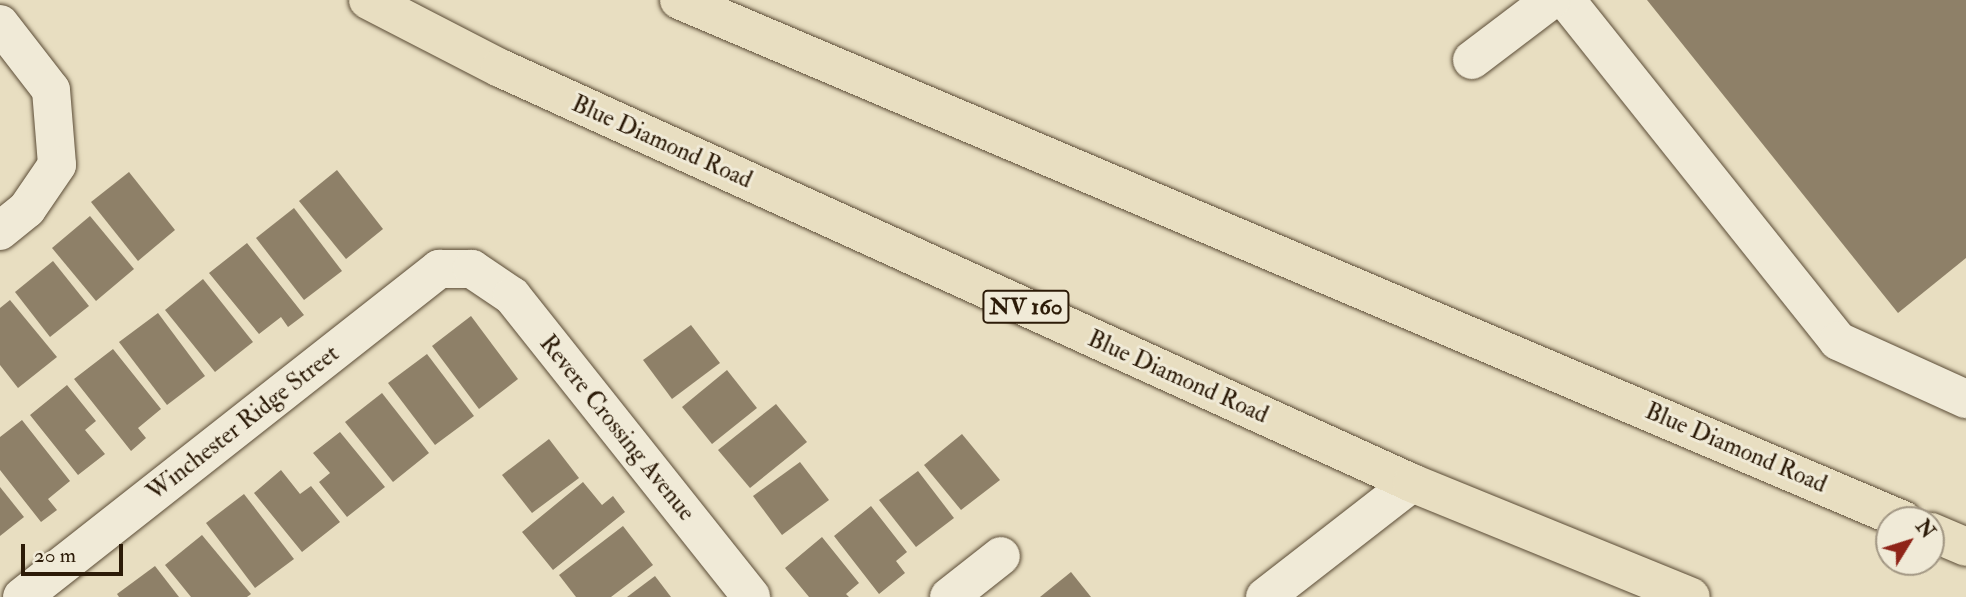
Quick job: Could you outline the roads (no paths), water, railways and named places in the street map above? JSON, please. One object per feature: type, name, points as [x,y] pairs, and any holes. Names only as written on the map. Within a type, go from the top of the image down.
[{"type":"highway","name":"Blue Diamond Road","points":[[368,0],[500,68],[1412,483],[1691,597]]},
{"type":"highway","name":"Blue Diamond Road","points":[[679,0],[1875,508]]},
{"type":"highway","points":[[1945,538],[1966,547]]},
{"type":"street","points":[[1472,60],[1551,0]]},
{"type":"street","points":[[1566,0],[1838,341],[1966,398]]},
{"type":"street","points":[[0,231],[27,209],[57,165],[51,90],[3,28]]},
{"type":"street","name":"Winchester Ridge Street","points":[[22,597],[439,268],[471,269]]},
{"type":"street","name":"Revere Crossing Avenue","points":[[471,269],[512,296],[751,597]]},
{"type":"street","points":[[1265,597],[1412,483]]},
{"type":"street","points":[[949,597],[1001,556]]}]
